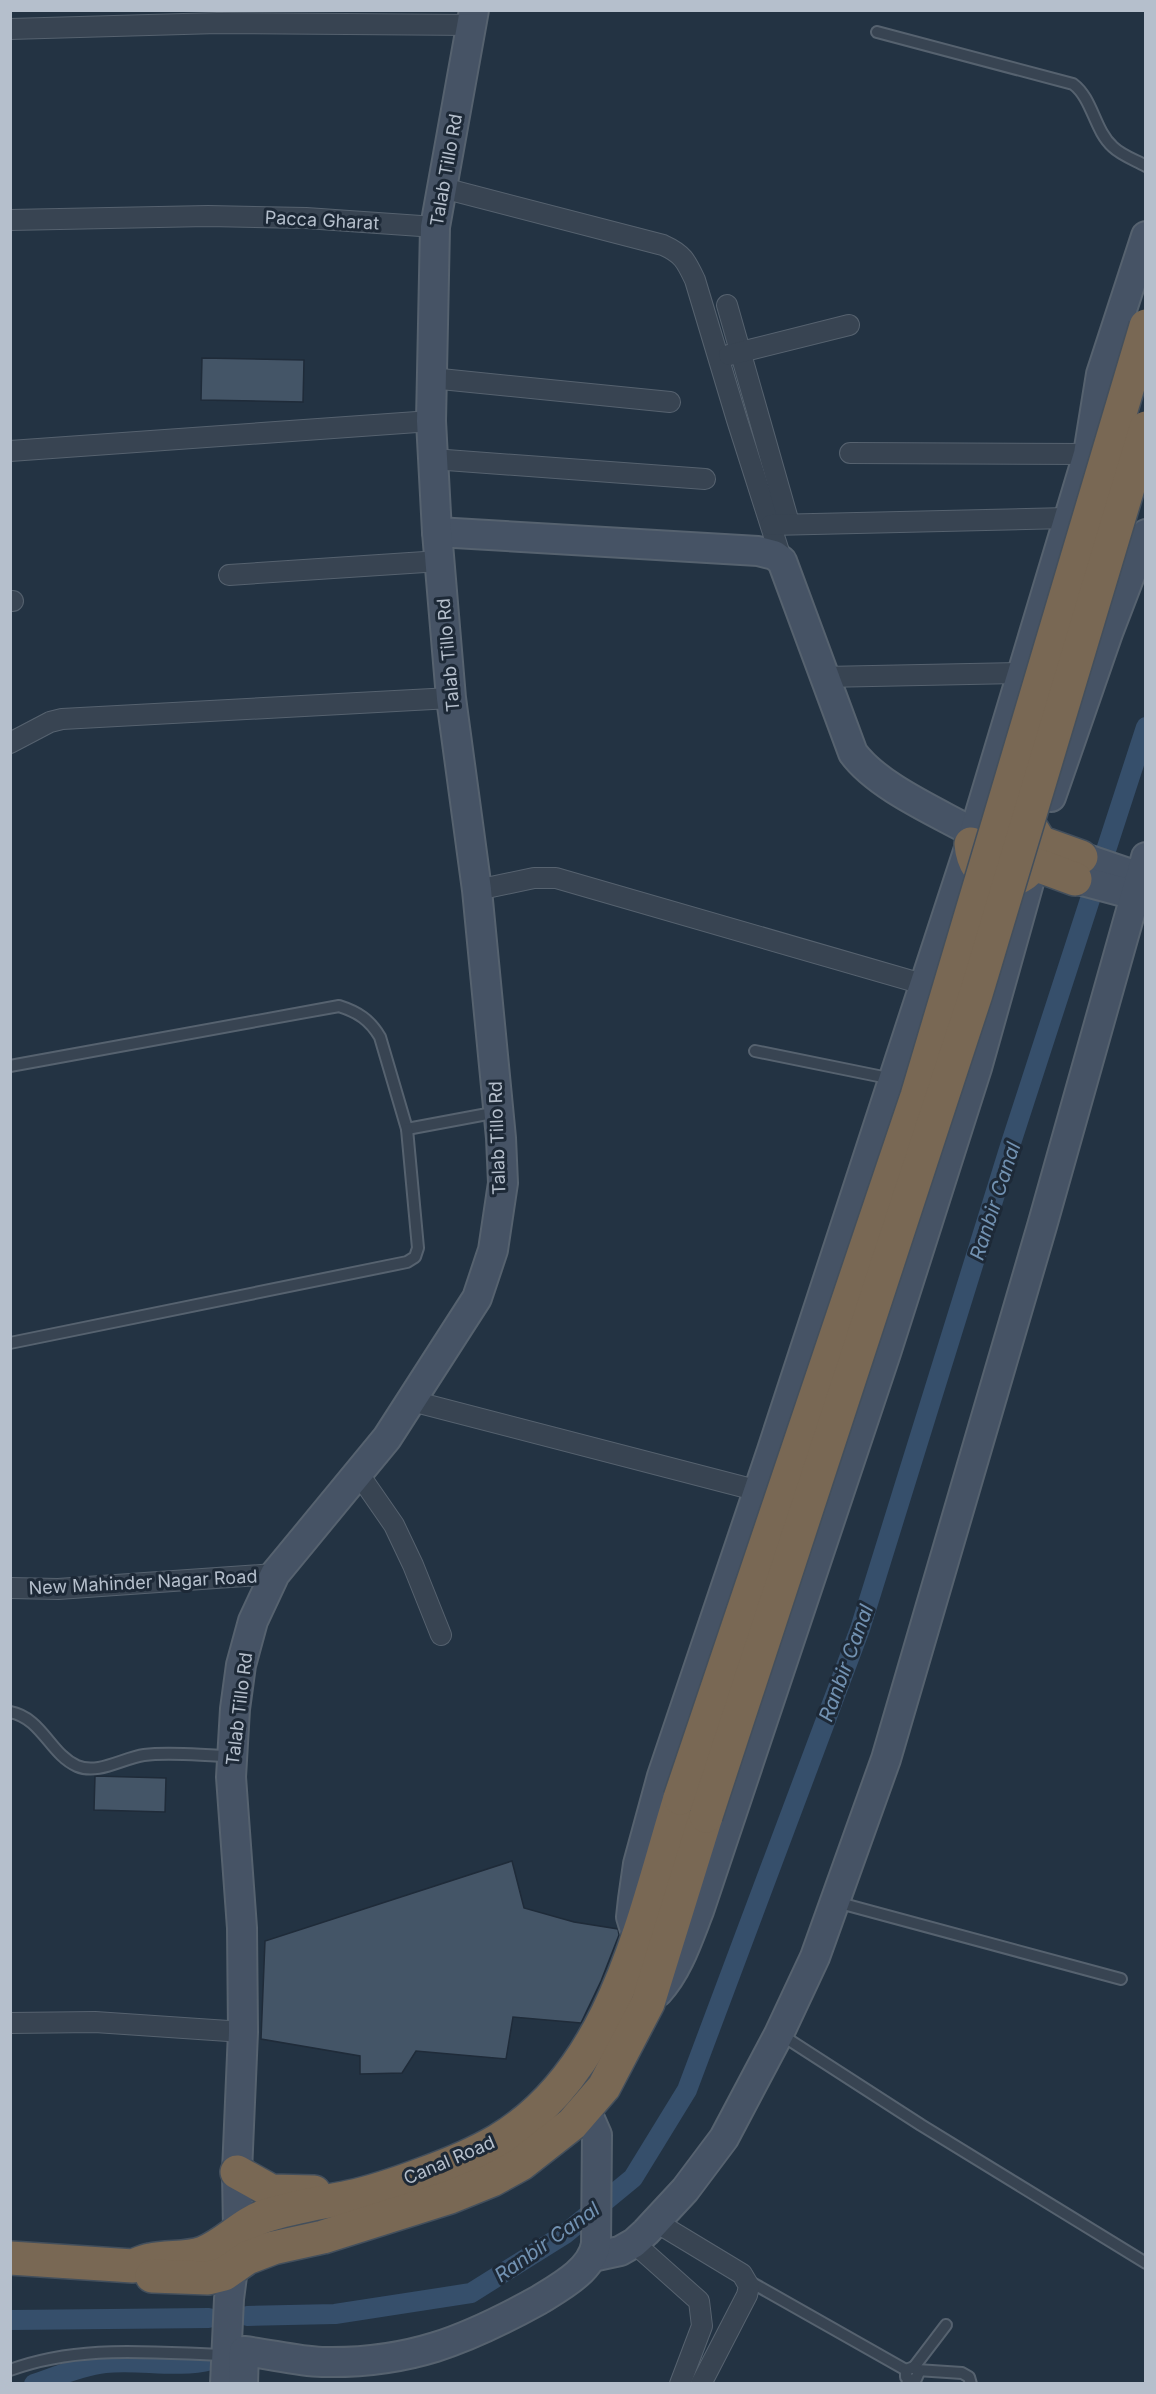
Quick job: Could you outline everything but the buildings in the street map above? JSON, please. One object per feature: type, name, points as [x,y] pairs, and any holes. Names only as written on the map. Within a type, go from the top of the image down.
[{"type":"highway","points":[[693,1807],[917,1096],[1146,326]]},
{"type":"highway","points":[[693,1807],[976,994],[1146,428]]},
{"type":"highway","points":[[1002,814],[1013,815],[1024,820],[1032,828],[1037,853],[1023,876],[1002,882],[992,879],[976,865],[972,838],[981,824],[990,817],[1002,814]]},
{"type":"highway","points":[[1037,853],[1078,868]]},
{"type":"highway","name":"Canal Road","points":[[239,2252],[268,2215],[356,2195],[420,2175],[464,2158],[498,2140],[537,2110],[584,2057],[599,2031],[693,1807]]},
{"type":"highway","name":"Canal Road","points":[[239,2252],[273,2248],[323,2237],[411,2210],[492,2180],[529,2158],[572,2124],[586,2110],[609,2079],[648,2002],[693,1807]]},
{"type":"highway","points":[[237,2172],[271,2191],[356,2195]]},
{"type":"highway","points":[[10,2258],[133,2266],[149,2260],[189,2257],[224,2242],[239,2252]]},
{"type":"street","points":[[10,29],[218,22],[473,18]]},
{"type":"street","name":"Talab Tillo Rd","points":[[239,2252],[237,2172],[243,2032],[242,1928],[231,1777],[235,1709],[241,1665],[253,1621],[275,1574],[387,1438],[477,1298],[493,1250],[503,1183],[477,890],[451,698],[437,532],[431,421],[435,227],[473,18]]},
{"type":"street","points":[[443,188],[663,245],[678,252],[686,261],[695,280],[737,420],[780,524]]},
{"type":"street","name":"Pacca Gharat","points":[[10,220],[208,216],[306,218],[435,227]]},
{"type":"street","points":[[637,1937],[631,1917],[633,1899],[662,1776],[759,1491],[893,1079],[926,986],[1088,454],[1101,374],[1146,236]]},
{"type":"street","points":[[727,305],[758,414],[780,524],[782,561],[854,753],[862,765],[878,779],[972,838]]},
{"type":"street","points":[[718,359],[741,351],[849,325]]},
{"type":"street","points":[[431,378],[670,402]]},
{"type":"street","points":[[730,397],[752,389]]},
{"type":"street","points":[[737,420],[758,414]]},
{"type":"street","points":[[10,451],[431,421]]},
{"type":"street","points":[[850,453],[1088,454]]},
{"type":"street","points":[[433,459],[705,478]]},
{"type":"street","points":[[780,524],[1067,518]]},
{"type":"street","points":[[437,532],[758,551],[774,555],[782,561]]},
{"type":"street","points":[[648,2002],[666,1983],[699,1911],[886,1353],[977,1068],[1037,853],[1044,820],[1075,725],[1146,534]]},
{"type":"street","points":[[229,575],[440,561]]},
{"type":"street","points":[[824,677],[1021,673]]},
{"type":"street","points":[[10,742],[50,722],[62,719],[451,698]]},
{"type":"street","points":[[594,2245],[620,2251],[634,2243],[656,2223],[685,2190],[724,2138],[779,2034],[815,1957],[836,1902],[886,1759],[931,1608],[1042,1226],[1137,883],[1078,868]]},
{"type":"street","points":[[477,890],[534,879],[556,878],[926,986]]},
{"type":"street","points":[[411,1401],[759,1491]]},
{"type":"street","points":[[358,1473],[394,1525],[441,1635]]},
{"type":"street","name":"New Mahinder Nagar Road","points":[[10,1588],[58,1589],[275,1574]]},
{"type":"street","points":[[10,2023],[95,2022],[243,2032]]},
{"type":"street","points":[[243,2384],[244,2351],[320,2362],[405,2356],[446,2345],[480,2331],[555,2290],[585,2266],[594,2245],[597,2135],[586,2110]]},
{"type":"street","points":[[656,2223],[742,2274],[749,2286],[747,2295],[701,2384]]},
{"type":"street","points":[[634,2243],[699,2301],[702,2326],[680,2384]]},
{"type":"street","points":[[225,2384],[226,2355],[239,2252]]},
{"type":"lane","points":[[877,32],[1073,84],[1084,96],[1099,127],[1113,148],[1146,166]]},
{"type":"lane","points":[[10,1066],[339,1006],[363,1016],[374,1026],[380,1037],[407,1129],[418,1248],[415,1257],[407,1262],[10,1343]]},
{"type":"lane","points":[[755,1051],[893,1079]]},
{"type":"lane","points":[[407,1129],[498,1112]]},
{"type":"lane","points":[[10,1712],[28,1718],[66,1759],[76,1766],[87,1769],[142,1755],[232,1756]]},
{"type":"lane","points":[[836,1902],[1121,1979]]},
{"type":"lane","points":[[779,2034],[921,2125],[1146,2263]]},
{"type":"lane","points":[[746,2280],[912,2376],[962,2373],[969,2377],[971,2384]]},
{"type":"lane","points":[[912,2376],[946,2325]]},
{"type":"lane","points":[[10,2370],[56,2357],[87,2352],[226,2355]]},
{"type":"waterway","name":"Ranbir Canal","points":[[247,2316],[335,2314],[471,2293],[565,2234],[633,2178],[687,2090],[860,1629],[1010,1146],[1146,727]]},
{"type":"waterway","name":"Ranbir Canal","points":[[10,2320],[209,2318]]},
{"type":"waterway","name":"Ranbir Canal","points":[[34,2384],[96,2364],[118,2362],[185,2364],[211,2360]]}]
